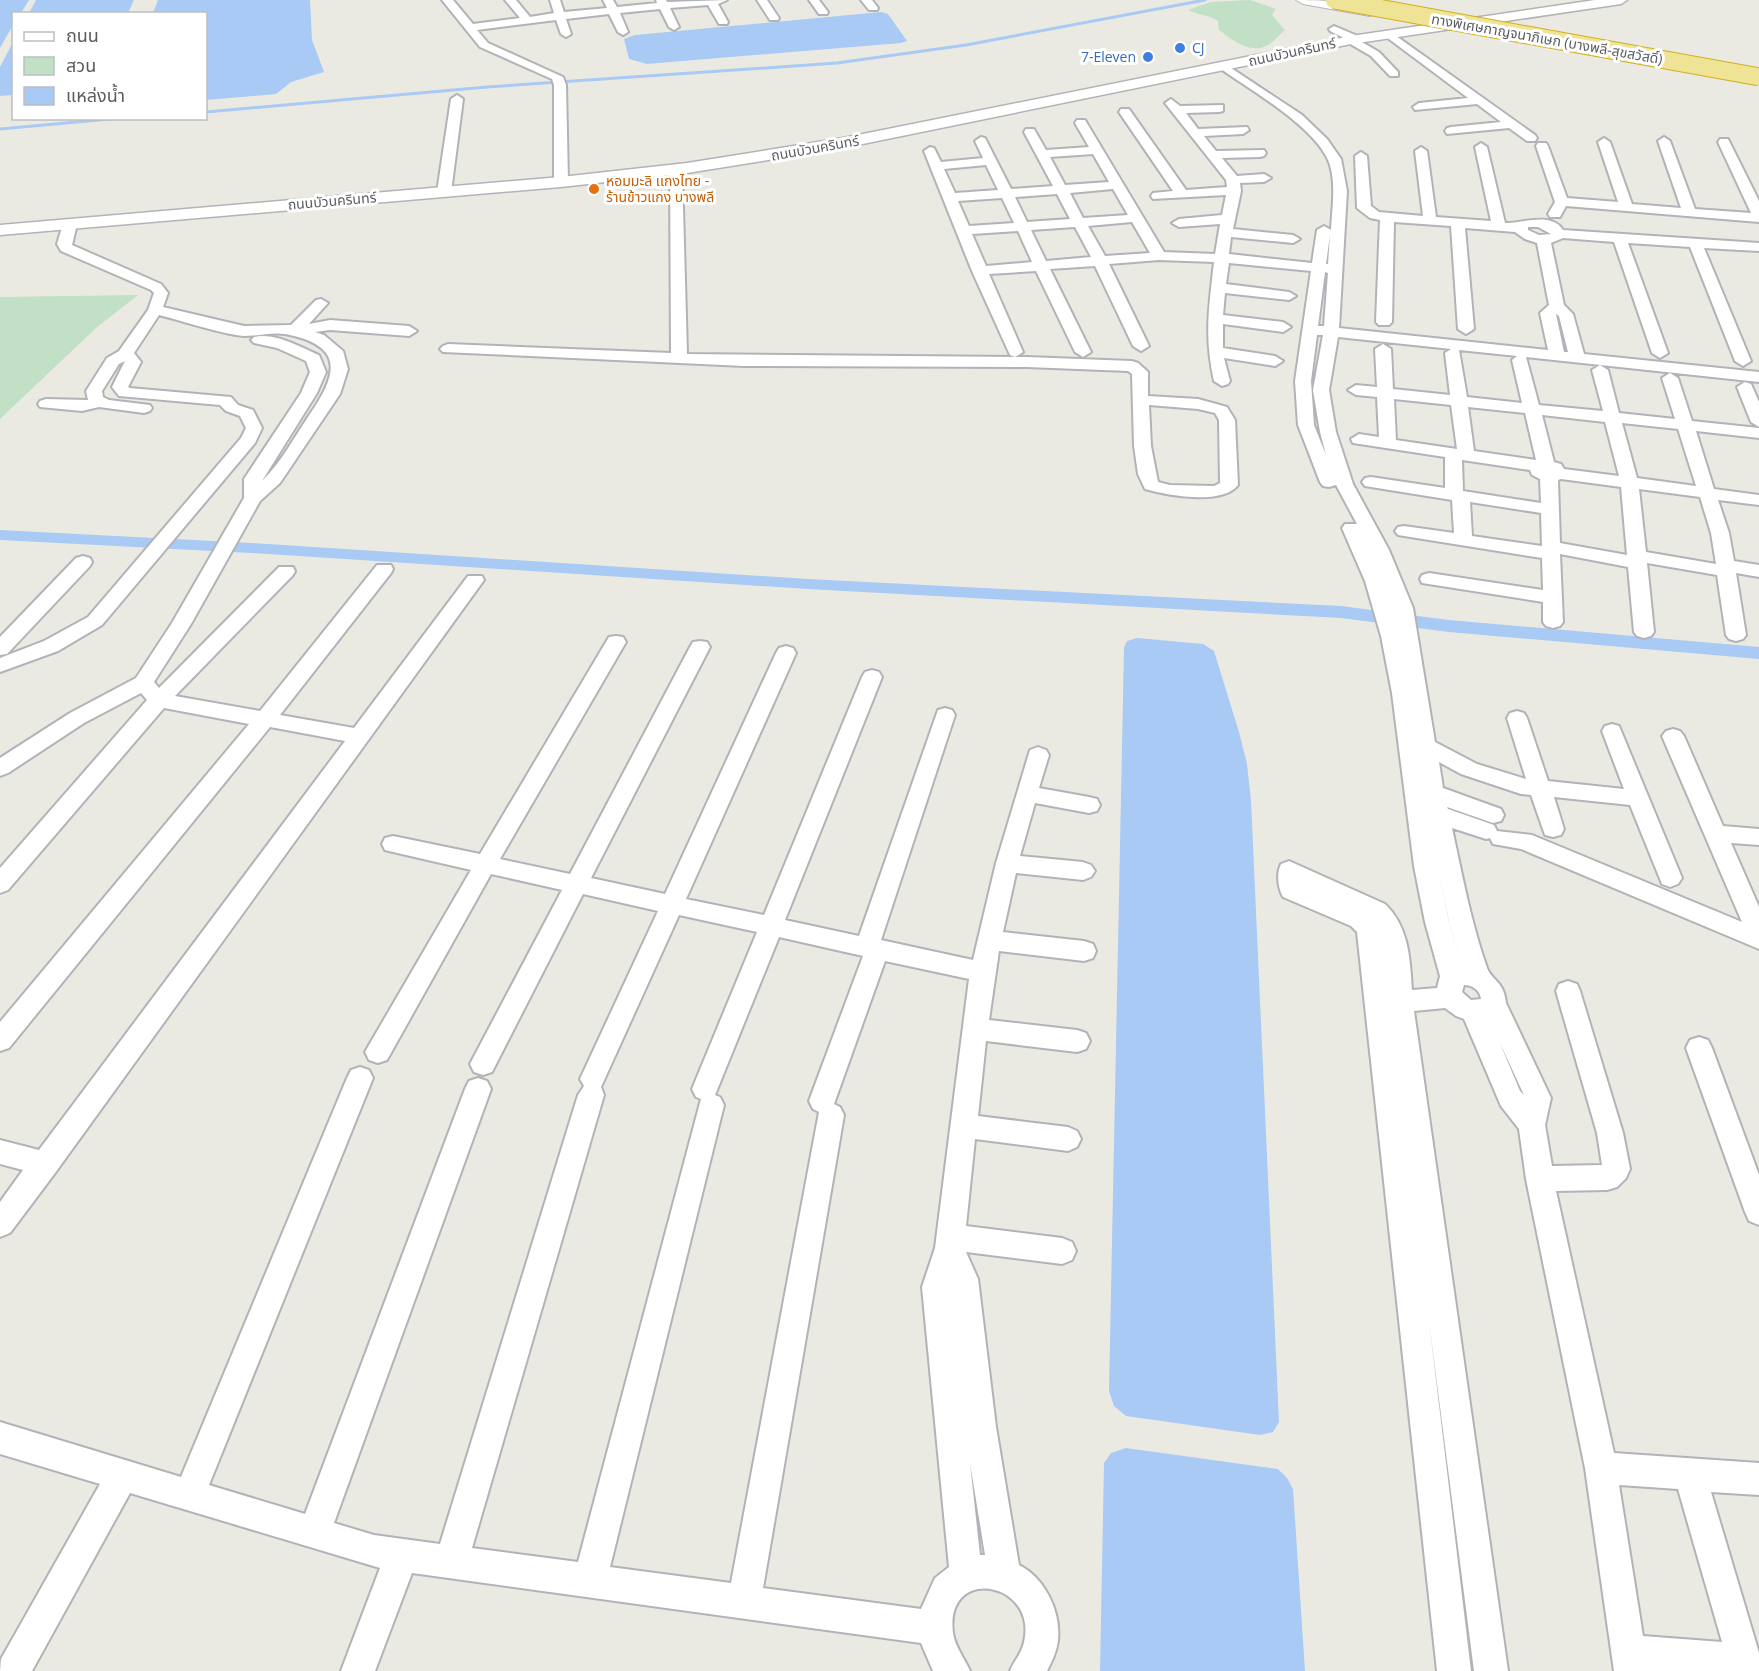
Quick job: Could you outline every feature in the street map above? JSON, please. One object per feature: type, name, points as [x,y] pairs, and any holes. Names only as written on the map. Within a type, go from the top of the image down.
[{"type":"highway","name":"ทางพิเศษกาญจนาภิเษก (บางพลี-สุขสวัสดิ์)","points":[[1334,0],[1759,77]]},
{"type":"highway","name":"ทางพิเศษกาญจนาภิเษก (บางพลี-สุขสวัสดิ์)","points":[[1373,0],[1759,70]]},
{"type":"main road","points":[[1303,0],[1444,26]]},
{"type":"street","points":[[447,0],[484,45],[556,80],[561,182]]},
{"type":"street","points":[[510,0],[527,20]]},
{"type":"street","points":[[555,0],[556,16],[566,34]]},
{"type":"street","points":[[468,28],[556,16],[610,5],[715,0],[723,22]]},
{"type":"street","points":[[762,0],[774,18]]},
{"type":"street","points":[[814,0],[823,12]]},
{"type":"street","name":"ถนนบัวนครินทร์","points":[[0,230],[561,182],[675,170],[843,143],[1354,40],[1621,0]]},
{"type":"street","points":[[662,3],[674,27]]},
{"type":"street","points":[[610,5],[622,32]]},
{"type":"street","points":[[537,6],[556,16]]},
{"type":"street","points":[[1334,29],[1375,54],[1394,74]]},
{"type":"street","points":[[1389,34],[1536,142],[1562,202],[1561,207],[1546,224]]},
{"type":"street","points":[[1220,68],[1306,136],[1321,153],[1326,167],[1323,237],[1303,381],[1306,425],[1333,494],[1394,608]]},
{"type":"street","points":[[1220,68],[1304,123],[1333,156],[1340,191],[1331,329],[1321,390],[1327,427],[1344,484],[1380,550],[1427,747],[1422,847],[1442,949],[1456,1004],[1484,1007]]},
{"type":"street","points":[[444,192],[457,99]]},
{"type":"street","points":[[1419,107],[1480,100]]},
{"type":"street","points":[[1219,108],[1174,107],[1234,185],[1221,258],[1220,288],[1215,318],[1215,352],[1222,381]]},
{"type":"street","points":[[1125,112],[1182,194]]},
{"type":"street","points":[[1081,123],[1159,256]]},
{"type":"street","points":[[1451,131],[1512,124]]},
{"type":"street","points":[[1195,133],[1243,130]]},
{"type":"street","points":[[1030,132],[1100,261],[1141,346]]},
{"type":"street","points":[[981,141],[1083,352]]},
{"type":"street","points":[[1664,141],[1690,213]]},
{"type":"street","points":[[1604,142],[1641,221]]},
{"type":"street","points":[[1559,234],[1620,239],[1641,221],[1690,213],[1759,217],[1724,142]]},
{"type":"street","points":[[1481,147],[1499,226]]},
{"type":"street","points":[[1041,154],[1096,150]]},
{"type":"street","points":[[930,151],[1015,352]]},
{"type":"street","points":[[1421,152],[1430,220]]},
{"type":"street","points":[[1212,155],[1260,153]]},
{"type":"street","points":[[1361,156],[1364,208],[1375,215],[1520,228],[1527,236],[1543,240],[1556,238],[1559,234]]},
{"type":"street","points":[[935,166],[990,161]]},
{"type":"street","points":[[675,170],[679,358]]},
{"type":"street","points":[[1158,196],[1182,194],[1264,178]]},
{"type":"street","points":[[948,198],[1117,185]]},
{"type":"street","points":[[1562,202],[1641,221],[1696,245],[1759,247]]},
{"type":"street","points":[[1384,322],[1387,217]]},
{"type":"street","points":[[962,231],[1136,218]]},
{"type":"street","points":[[1179,223],[1227,225],[1293,239]]},
{"type":"street","points":[[1458,223],[1466,329]]},
{"type":"street","points":[[1520,228],[1525,223],[1546,224],[1556,229],[1559,234]]},
{"type":"street","points":[[70,224],[64,244],[66,248],[156,287],[161,293],[155,310],[124,354],[112,361],[94,391],[96,399],[102,402]]},
{"type":"street","points":[[1620,239],[1660,353]]},
{"type":"street","points":[[1543,240],[1557,307],[1566,314],[1577,355]]},
{"type":"street","points":[[1696,245],[1743,361]]},
{"type":"street","points":[[979,271],[1159,256],[1221,258],[1335,270]]},
{"type":"street","points":[[1220,288],[1289,296]]},
{"type":"street","points":[[281,344],[321,303]]},
{"type":"street","points":[[1556,353],[1546,313],[1557,307]]},
{"type":"street","points":[[155,310],[244,331],[264,328],[294,330],[330,325],[409,331]]},
{"type":"street","points":[[1215,318],[1283,327]]},
{"type":"street","points":[[1310,327],[1556,353],[1759,371]]},
{"type":"street","points":[[0,768],[78,718],[143,683],[214,569],[254,498],[274,479],[332,394],[340,369],[335,351],[319,338],[294,330]]},
{"type":"street","points":[[244,331],[253,339],[281,344],[313,358],[318,372],[309,393],[253,479],[254,498]]},
{"type":"street","points":[[448,349],[792,362],[1118,364],[1132,366],[1140,372],[1141,400],[1145,473],[1151,485],[1169,490],[1217,491],[1225,489],[1229,485],[1227,420],[1221,410],[1198,404],[1141,400]]},
{"type":"street","points":[[1383,349],[1388,444]]},
{"type":"street","points":[[1215,352],[1275,361]]},
{"type":"street","points":[[1454,353],[1459,400],[1458,495],[1463,540]]},
{"type":"street","points":[[9,662],[74,634],[95,621],[144,566],[249,439],[254,428],[247,413],[232,408],[225,400],[125,393],[120,387],[133,362],[132,358],[124,354]]},
{"type":"street","points":[[1577,355],[1752,382],[1759,422]]},
{"type":"street","points":[[1520,360],[1548,470],[1553,622]]},
{"type":"street","points":[[1600,370],[1630,485],[1644,632]]},
{"type":"street","points":[[1670,378],[1720,533],[1736,635]]},
{"type":"street","points":[[100,381],[125,379]]},
{"type":"street","points":[[1356,390],[1759,433]]},
{"type":"street","points":[[309,393],[332,394]]},
{"type":"street","points":[[46,404],[73,406],[102,402],[216,414],[232,408]]},
{"type":"street","points":[[1306,425],[1327,427]]},
{"type":"street","points":[[1359,439],[1459,454],[1630,485],[1759,500]]},
{"type":"street","points":[[1371,482],[1548,509]]},
{"type":"street","points":[[1404,531],[1550,550],[1759,571]]},
{"type":"street","points":[[0,649],[83,562]]},
{"type":"street","points":[[0,1040],[265,719],[384,569]]},
{"type":"street","points":[[0,884],[159,700],[286,571]]},
{"type":"street","points":[[1429,579],[1554,598]]},
{"type":"street","points":[[0,1224],[476,580]]},
{"type":"street","points":[[378,1052],[616,642]]},
{"type":"street","points":[[1402,645],[1426,801],[1478,977],[1492,989],[1484,1007],[1510,1098],[1532,1125],[1540,1179],[1601,1468],[1630,1662],[1746,1666],[1690,1474]]},
{"type":"street","points":[[314,1533],[480,1077],[576,884],[700,647]]},
{"type":"street","points":[[451,1562],[592,1087],[786,653]]},
{"type":"street","points":[[0,683],[16,666],[9,662]]},
{"type":"street","points":[[590,1581],[708,1097],[771,927],[872,677]]},
{"type":"street","points":[[143,683],[159,700],[361,737]]},
{"type":"street","points":[[744,1602],[826,1108],[872,949],[945,715]]},
{"type":"street","points":[[1517,718],[1553,829]]},
{"type":"street","points":[[1612,731],[1670,878]]},
{"type":"street","points":[[1673,736],[1759,934]]},
{"type":"street","points":[[1427,747],[1489,777],[1521,786],[1639,798]]},
{"type":"street","points":[[1004,1573],[966,1428],[936,1287],[950,1243],[982,972],[1007,863],[1038,755]]},
{"type":"street","points":[[1027,794],[1089,805]]},
{"type":"street","points":[[1426,801],[1496,827],[1524,841],[1759,939]]},
{"type":"street","points":[[1716,834],[1759,837]]},
{"type":"street","points":[[393,844],[982,972]]},
{"type":"street","points":[[1007,863],[1083,871]]},
{"type":"street","points":[[1388,1003],[1393,933],[1386,917],[1377,910],[1289,870],[1291,891],[1359,919],[1369,929],[1388,1003],[1407,1156],[1430,1467],[1455,1671]]},
{"type":"street","points":[[989,940],[1084,951]]},
{"type":"street","points":[[1388,1003],[1452,988],[1460,975],[1478,977]]},
{"type":"street","points":[[1540,1179],[1607,1178],[1616,1169],[1610,1133],[1568,991]]},
{"type":"street","points":[[975,1029],[1077,1041]]},
{"type":"street","points":[[1699,1048],[1759,1212]]},
{"type":"street","points":[[189,1495],[360,1078]]},
{"type":"street","points":[[964,1126],[1068,1139]]},
{"type":"street","points":[[0,1152],[45,1164]]},
{"type":"street","points":[[1407,1156],[1464,1474],[1491,1671]]},
{"type":"street","points":[[950,1243],[1062,1251]]},
{"type":"street","points":[[966,1428],[966,1574]]},
{"type":"street","points":[[0,1438],[374,1551],[936,1628]]},
{"type":"street","points":[[1430,1467],[1464,1474]]},
{"type":"street","points":[[1601,1468],[1759,1479]]},
{"type":"street","points":[[14,1671],[123,1475]]},
{"type":"street","points":[[358,1671],[402,1555]]},
{"type":"street","points":[[953,1671],[942,1655],[936,1628],[938,1607],[949,1587],[966,1574],[978,1570],[1004,1573],[1024,1587],[1038,1610],[1042,1636],[1035,1662],[1027,1671]]},
{"type":"green space","points":[[1250,0],[1276,9],[1272,15],[1285,30],[1271,43],[1260,48],[1241,44],[1219,30],[1218,21],[1188,10],[1211,2]]},
{"type":"green space","points":[[138,295],[96,328],[0,419],[0,297]]},
{"type":"water","points":[[0,0],[29,0],[22,12],[12,12],[12,27],[0,48]]},
{"type":"water","points":[[36,0],[134,0],[128,12],[30,12]]},
{"type":"water","points":[[158,0],[310,0],[312,40],[324,72],[291,82],[276,94],[207,100],[207,12],[153,12]]},
{"type":"water","points":[[881,12],[888,14],[907,41],[647,64],[629,59],[624,39],[635,35]]},
{"type":"water","points":[[12,44],[12,95],[0,96],[0,67]]},
{"type":"water","points":[[1137,638],[1203,644],[1214,651],[1247,764],[1251,801],[1279,1422],[1273,1432],[1260,1435],[1126,1416],[1114,1406],[1109,1391],[1124,647],[1127,641]]},
{"type":"water","points":[[1126,1448],[1278,1469],[1287,1478],[1293,1489],[1305,1671],[1100,1671],[1104,1463],[1111,1453]]},
{"type":"waterway","points":[[207,112],[487,87],[837,63],[966,45],[1205,0]]},
{"type":"waterway","points":[[0,129],[99,120]]},
{"type":"waterway","points":[[0,535],[268,549],[808,584],[1341,612],[1449,626],[1759,653]]},
{"type":"place","name":"CJ","points":[[1180,48]]},
{"type":"place","name":"7-Eleven","points":[[1148,57]]},
{"type":"place","name":"หอมมะลิ เเกงไทย - ร้านข้าวแกง บางพลี","points":[[594,189]]}]
